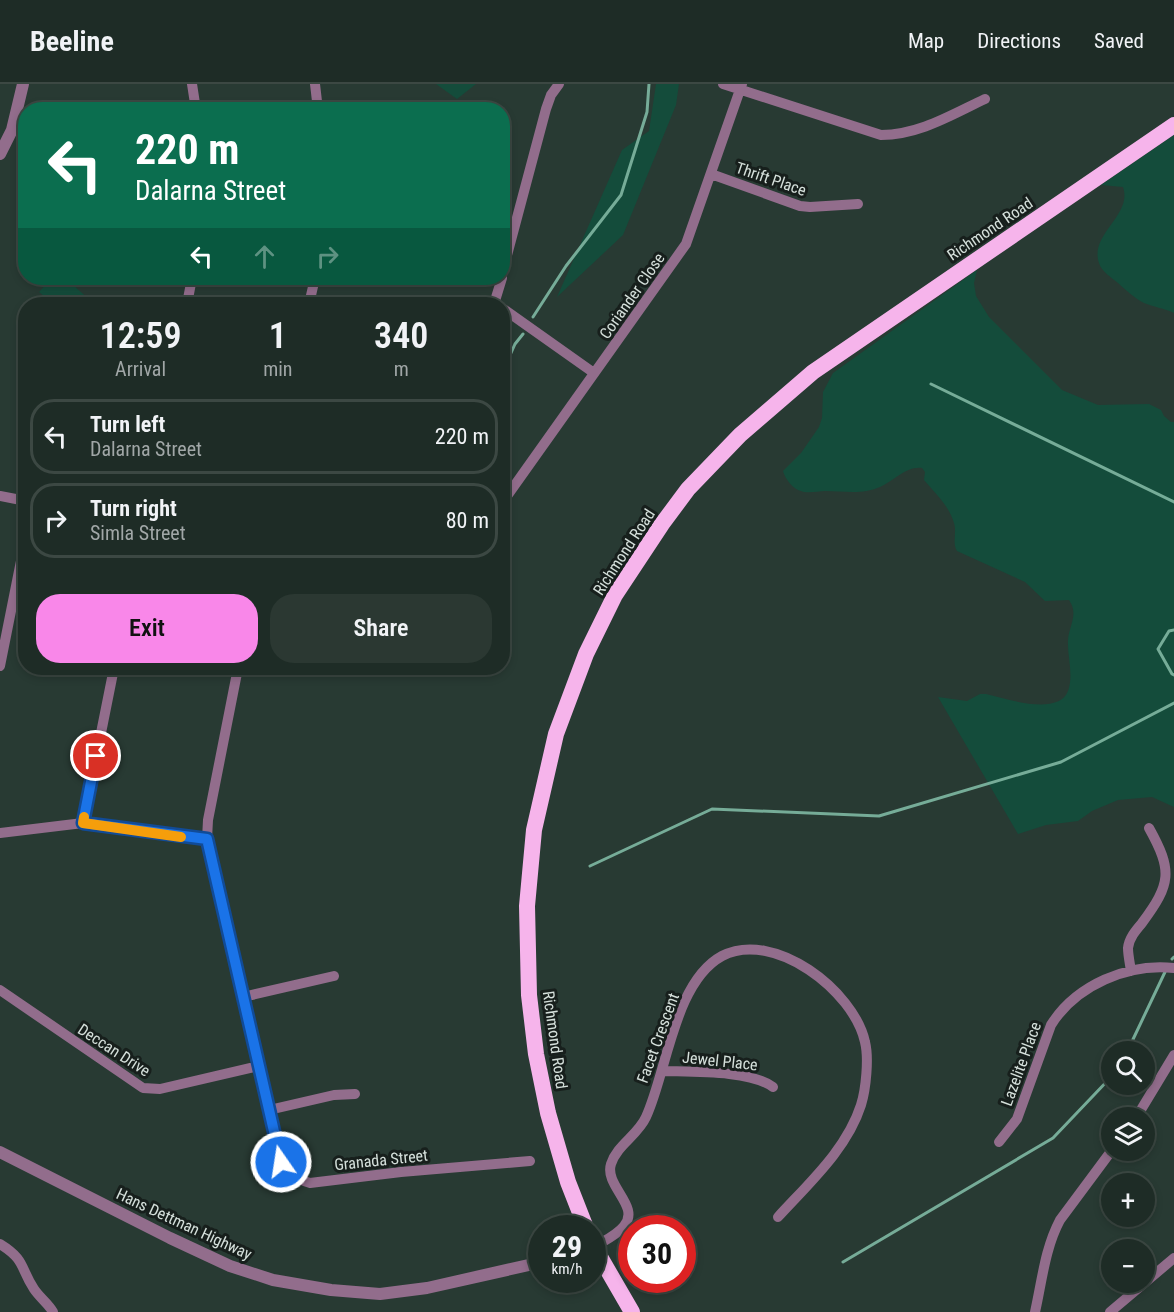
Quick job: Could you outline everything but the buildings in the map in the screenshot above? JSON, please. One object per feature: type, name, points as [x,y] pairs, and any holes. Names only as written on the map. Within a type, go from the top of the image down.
[{"type":"highway","name":"Richmond Road","points":[[581,1215],[548,1113],[536,1054],[529,996],[528,906],[534,830],[556,734],[586,654],[615,595],[688,489],[740,435],[813,372],[1174,125]]},
{"type":"highway","points":[[575,1215],[577,1206]]},
{"type":"highway","points":[[606,1269],[631,1312]]},
{"type":"highway","points":[[606,1284],[631,1312]]},
{"type":"street","points":[[19,102],[23,84]]},
{"type":"street","points":[[192,84],[195,102]]},
{"type":"street","points":[[315,84],[317,102]]},
{"type":"street","points":[[510,246],[546,109],[551,95],[559,84]]},
{"type":"street","points":[[723,84],[741,87],[881,135],[908,134],[923,129],[985,99]]},
{"type":"street","name":"Coriander Close","points":[[510,492],[686,244],[741,87]]},
{"type":"street","points":[[0,154],[18,108]]},
{"type":"street","name":"Thrift Place","points":[[711,174],[800,206],[858,204]]},
{"type":"street","points":[[510,314],[594,373]]},
{"type":"street","points":[[0,496],[18,499]]},
{"type":"street","points":[[0,666],[18,576]]},
{"type":"street","points":[[83,823],[113,675]]},
{"type":"street","name":"Granada Street","points":[[237,675],[208,820],[207,839],[281,1162],[297,1179],[310,1183],[530,1161]]},
{"type":"street","points":[[0,834],[83,823],[207,839]]},
{"type":"street","points":[[1131,971],[1128,948],[1130,942],[1159,899],[1166,880],[1160,848],[1149,828]]},
{"type":"street","name":"Facet Crescent","points":[[606,1238],[624,1226],[629,1217],[628,1210],[610,1173],[610,1166],[646,1117],[671,1038],[696,981],[706,968],[722,956],[744,949],[770,951],[796,961],[829,986],[855,1016],[866,1044],[866,1082],[861,1105],[851,1129],[832,1157],[778,1217]]},
{"type":"street","name":"Lazelite Place","points":[[999,1142],[1017,1119],[1051,1025],[1057,1015],[1074,998],[1101,980],[1131,971],[1174,968]]},
{"type":"street","points":[[243,997],[334,976]]},
{"type":"street","name":"Deccan Drive","points":[[0,990],[143,1088],[160,1089],[259,1066]]},
{"type":"street","points":[[1143,1107],[1174,1055]]},
{"type":"street","name":"Jewel Place","points":[[662,1071],[715,1073],[757,1078],[773,1087]]},
{"type":"street","points":[[269,1110],[334,1095],[354,1094]]},
{"type":"street","name":"Hans Dettman Highway","points":[[0,1152],[170,1238],[230,1266],[273,1280],[331,1290],[380,1294],[427,1288],[528,1265]]},
{"type":"street","points":[[1035,1312],[1047,1252],[1054,1231],[1104,1161]]},
{"type":"street","points":[[0,1244],[13,1252],[21,1261],[33,1288],[52,1312]]},
{"type":"street","points":[[1110,1312],[1174,1258]]},
{"type":"green space","points":[[436,84],[476,84],[457,99]]},
{"type":"green space","points":[[656,84],[679,84],[676,105],[623,235],[557,297],[622,150],[649,131]]},
{"type":"green space","points":[[1174,135],[1174,313],[1144,303],[1133,296],[1102,269],[1098,253],[1100,243],[1122,207],[1124,197],[1123,187],[1101,185]]},
{"type":"green space","points":[[977,270],[974,283],[976,296],[989,317],[1062,390],[1098,405],[1149,404],[1161,410],[1164,416],[1174,422],[1174,807],[1152,797],[1118,800],[1092,811],[1078,821],[1046,825],[1018,834],[938,697],[967,701],[980,694],[986,694],[1030,704],[1054,703],[1062,699],[1070,685],[1068,640],[1073,610],[1069,600],[1045,601],[1025,582],[957,551],[952,517],[942,500],[924,480],[925,472],[922,468],[911,469],[880,487],[860,492],[804,492],[792,486],[784,474],[783,471],[801,453],[819,427],[822,418],[823,392],[833,373]]},
{"type":"green space","points":[[46,285],[73,285],[87,297],[45,297],[39,292]]},
{"type":"waterway","points":[[533,317],[566,266],[621,195],[647,112],[649,84]]},
{"type":"waterway","points":[[510,355],[523,334]]},
{"type":"waterway","points":[[931,384],[1174,502]]},
{"type":"waterway","points":[[1174,630],[1169,631],[1158,649],[1174,675]]},
{"type":"waterway","points":[[590,866],[712,809],[879,816],[1061,762],[1174,703]]},
{"type":"waterway","points":[[1132,1041],[1165,972]]},
{"type":"waterway","points":[[843,1262],[1053,1138],[1101,1088]]},
{"type":"slow traffic","points":[[84,817],[83,823],[181,837]]},
{"type":"route","points":[[96,756],[83,823],[207,839],[281,1162]]}]
